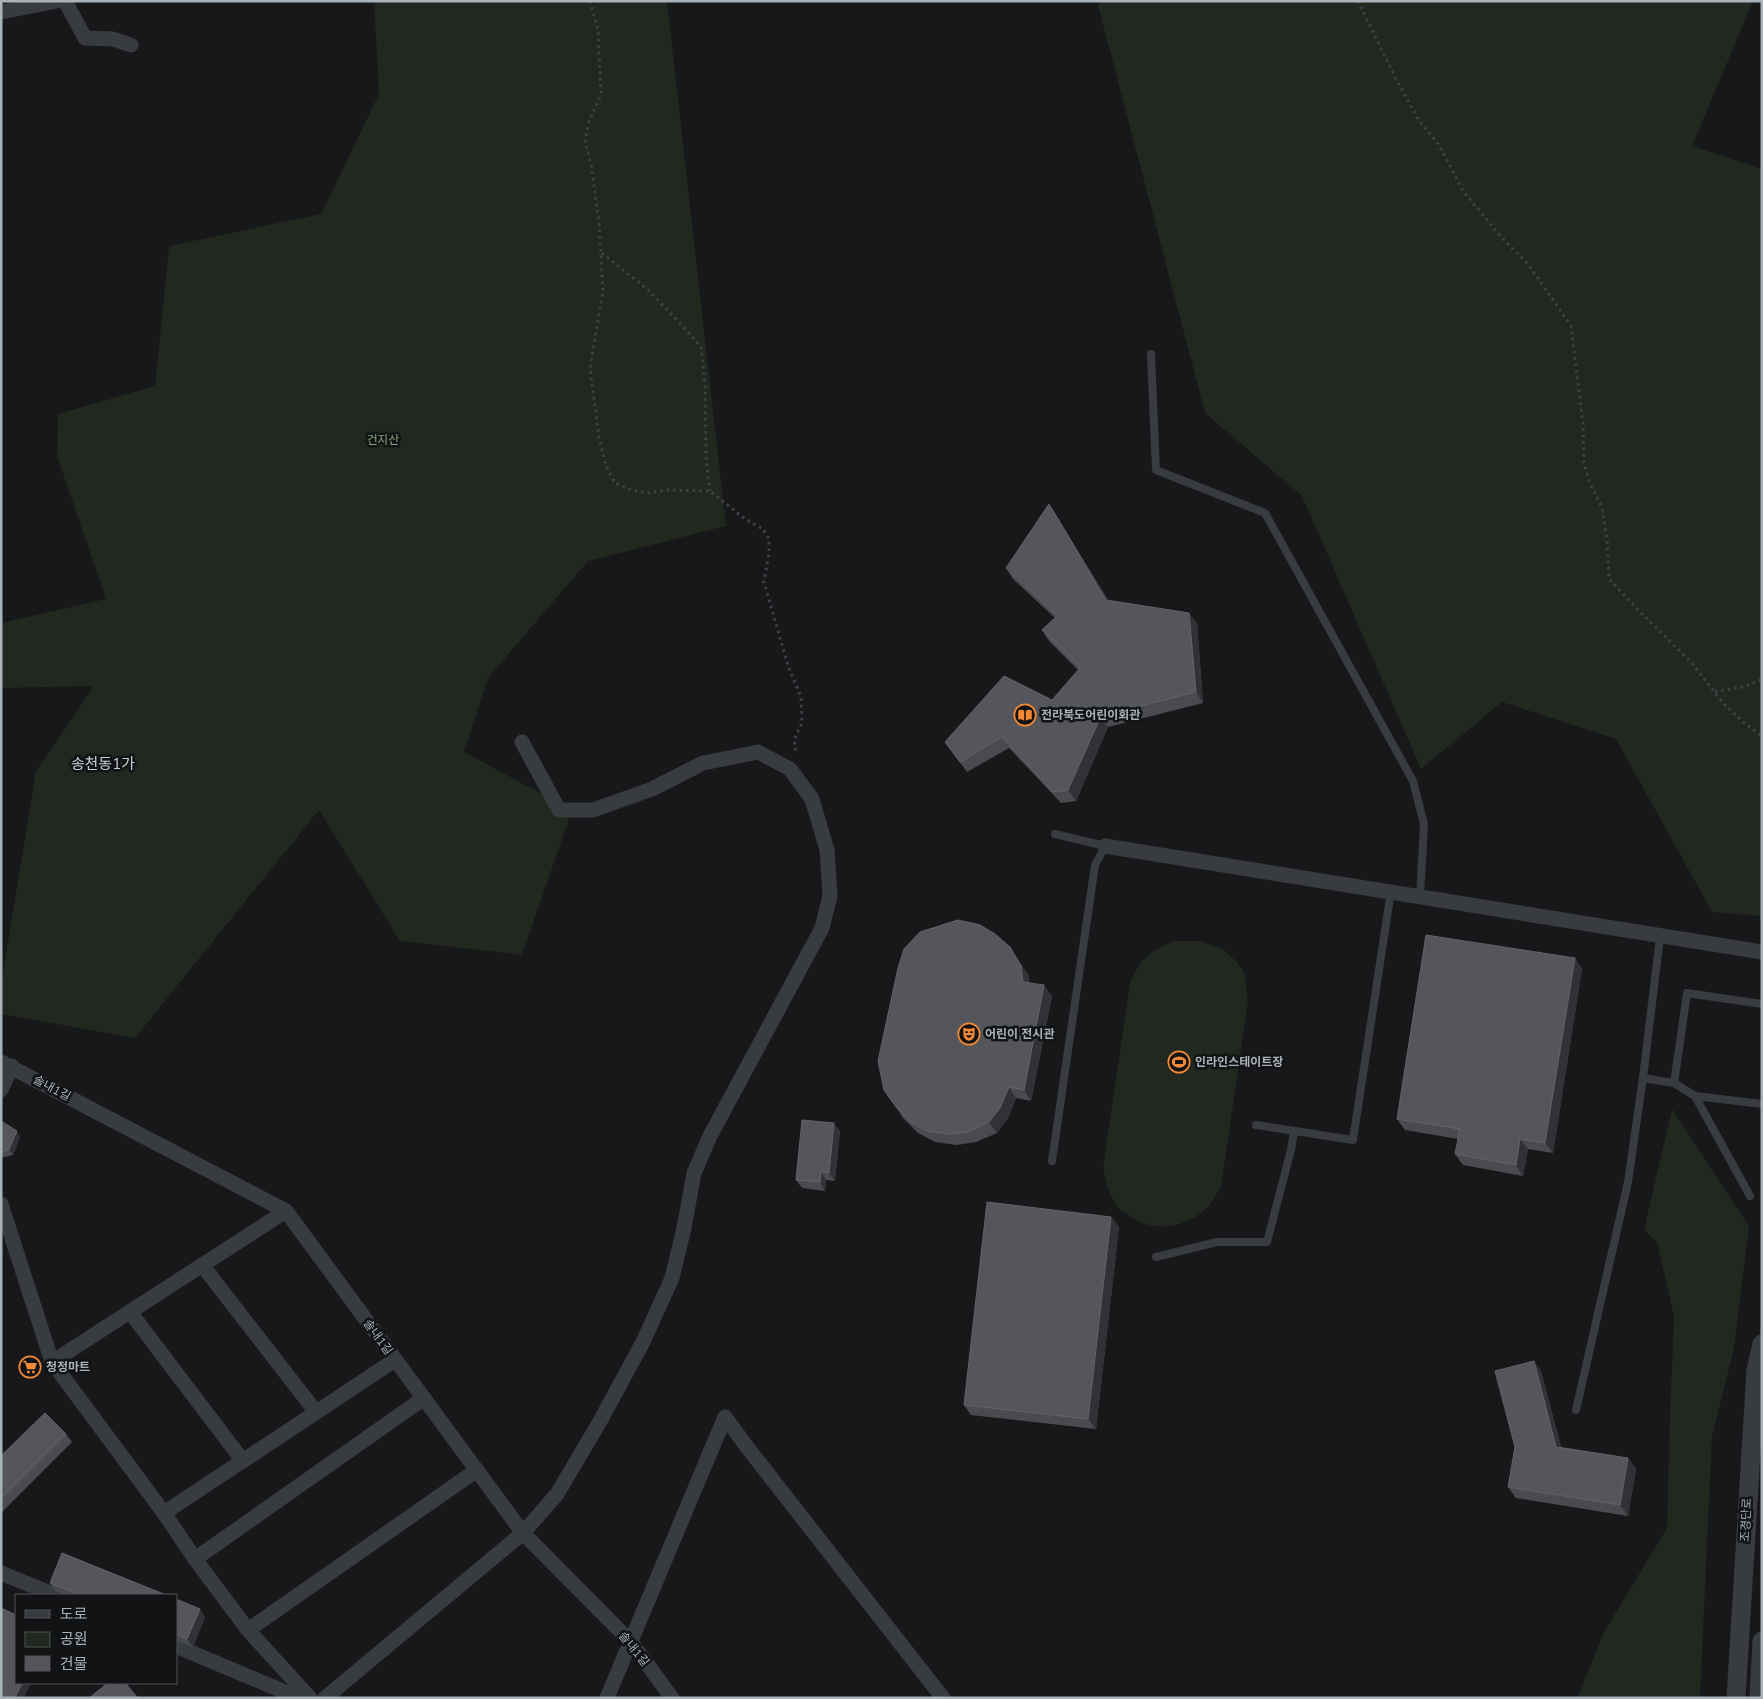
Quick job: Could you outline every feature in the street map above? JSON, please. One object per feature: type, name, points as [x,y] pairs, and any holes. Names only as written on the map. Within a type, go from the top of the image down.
[{"type":"street","points":[[1,12],[57,1]]},
{"type":"street","points":[[65,1],[85,38],[113,39],[131,45]]},
{"type":"street","points":[[325,1698],[523,1533],[557,1494],[599,1423],[642,1342],[672,1278],[694,1173],[715,1128],[822,928],[830,896],[827,850],[812,798],[790,769],[758,752],[703,763],[652,789],[593,810],[559,810],[522,742]]},
{"type":"street","points":[[1105,846],[1762,952]]},
{"type":"street","points":[[1,1090],[6,1064]]},
{"type":"street","name":"솔내1길","points":[[6,1064],[286,1211],[523,1533],[630,1642],[672,1698]]},
{"type":"street","points":[[1,1204],[52,1362],[248,1630],[310,1698]]},
{"type":"street","points":[[52,1362],[286,1211]]},
{"type":"street","points":[[202,1265],[316,1412]]},
{"type":"street","points":[[130,1312],[243,1461]]},
{"type":"street","name":"조경단로","points":[[1736,1698],[1756,1370],[1762,1344]]},
{"type":"street","points":[[164,1513],[395,1360]]},
{"type":"street","points":[[195,1559],[424,1398]]},
{"type":"street","points":[[607,1698],[726,1417],[746,1447],[943,1698]]},
{"type":"street","points":[[248,1630],[477,1470]]},
{"type":"street","points":[[1,1573],[53,1594]]},
{"type":"street","points":[[1758,1698],[1762,1642]]},
{"type":"street","points":[[178,1647],[299,1698]]},
{"type":"lane","points":[[1151,354],[1156,470],[1266,513],[1413,781],[1424,824],[1420,897]]},
{"type":"lane","points":[[1052,1161],[1095,865],[1105,846],[1054,834]]},
{"type":"lane","points":[[1256,1125],[1353,1140],[1391,891]]},
{"type":"lane","points":[[1576,1410],[1628,1182],[1644,1078],[1660,937]]},
{"type":"lane","points":[[1674,1083],[1687,993],[1762,1004]]},
{"type":"lane","points":[[1644,1078],[1674,1083],[1695,1096],[1762,1104]]},
{"type":"lane","points":[[1695,1096],[1750,1196]]},
{"type":"lane","points":[[1156,1257],[1217,1242],[1266,1242],[1289,1158],[1294,1131]]},
{"type":"path","points":[[590,1],[598,30],[601,94],[588,124],[585,143],[596,203],[603,292],[590,368],[599,437],[606,466],[615,483],[631,490],[648,493],[667,490],[710,491],[745,519],[763,529],[769,539],[769,553],[764,582],[788,666],[801,697],[802,723],[794,740],[798,780]]},
{"type":"path","points":[[1358,1],[1400,87],[1420,122],[1439,145],[1463,191],[1495,231],[1528,264],[1571,326],[1583,424],[1584,464],[1590,484],[1602,507],[1607,540],[1609,579],[1690,660],[1714,692],[1743,722],[1762,736]]},
{"type":"path","points":[[601,253],[648,290],[678,320],[701,347],[705,385],[706,457],[710,491]]},
{"type":"path","points":[[1714,692],[1747,686],[1762,679]]},
{"type":"green space","name":"건지산","points":[[374,1],[667,1],[726,526],[588,561],[488,678],[464,752],[572,810],[522,955],[400,941],[319,810],[135,1038],[1,1014],[1,985],[36,771],[94,686],[1,688],[1,623],[106,599],[57,456],[58,414],[155,386],[169,246],[321,214],[379,94]]},
{"type":"green space","points":[[1102,1],[1753,1],[1692,146],[1762,169],[1762,916],[1712,912],[1616,739],[1502,702],[1421,769],[1302,496],[1205,413],[1098,5]]},
{"type":"green space","name":"인라인스테이트장","points":[[1174,941],[1201,941],[1224,950],[1244,972],[1248,1001],[1221,1187],[1208,1207],[1200,1214],[1181,1224],[1160,1226],[1140,1222],[1118,1208],[1110,1194],[1103,1168],[1130,983],[1138,967],[1147,956]]},
{"type":"green space","points":[[1672,1109],[1749,1226],[1734,1348],[1712,1437],[1700,1698],[1577,1698],[1604,1632],[1667,1528],[1674,1316],[1657,1242],[1644,1230]]},
{"type":"building","points":[[1049,504],[1106,600],[1189,613],[1196,692],[1101,716],[1068,790],[1053,792],[1002,737],[960,762],[945,742],[1004,676],[1052,700],[1080,668],[1042,630],[1057,616],[1006,568]]},
{"type":"building","name":"어린이 전시관","points":[[958,920],[980,925],[995,934],[1010,947],[1021,966],[1023,982],[1044,985],[1024,1090],[1009,1087],[1000,1108],[989,1122],[968,1132],[949,1134],[927,1131],[910,1122],[884,1090],[878,1061],[898,968],[904,949],[920,932]]},
{"type":"building","points":[[1426,935],[1575,958],[1545,1143],[1520,1139],[1516,1165],[1455,1154],[1460,1129],[1397,1119]]},
{"type":"building","points":[[802,1120],[834,1123],[829,1173],[821,1172],[820,1182],[796,1180]]},
{"type":"building","points":[[1,1121],[17,1131],[9,1149],[1,1152]]},
{"type":"building","points":[[987,1202],[1111,1217],[1088,1419],[964,1405]]},
{"type":"building","points":[[1534,1361],[1556,1447],[1628,1458],[1620,1505],[1508,1487],[1515,1447],[1495,1371]]},
{"type":"building","points":[[45,1413],[66,1434],[1,1499],[1,1456]]},
{"type":"building","points":[[62,1553],[164,1594],[78,1594],[50,1583]]},
{"type":"building","points":[[178,1600],[200,1609],[187,1639],[178,1635]]},
{"type":"building","points":[[1,1608],[15,1615],[15,1684],[22,1684],[15,1698],[1,1698]]},
{"type":"building","points":[[107,1684],[126,1684],[138,1698],[89,1698]]},
{"type":"place","name":"전라북도어린이회관","points":[[1025,715]]},
{"type":"place","name":"어린이 전시관","points":[[969,1034]]},
{"type":"place","name":"인라인스테이트장","points":[[1179,1062]]},
{"type":"place","name":"청정마트","points":[[30,1367]]},
{"type":"district","name":"송천동1가","points":[[103,764]]}]
